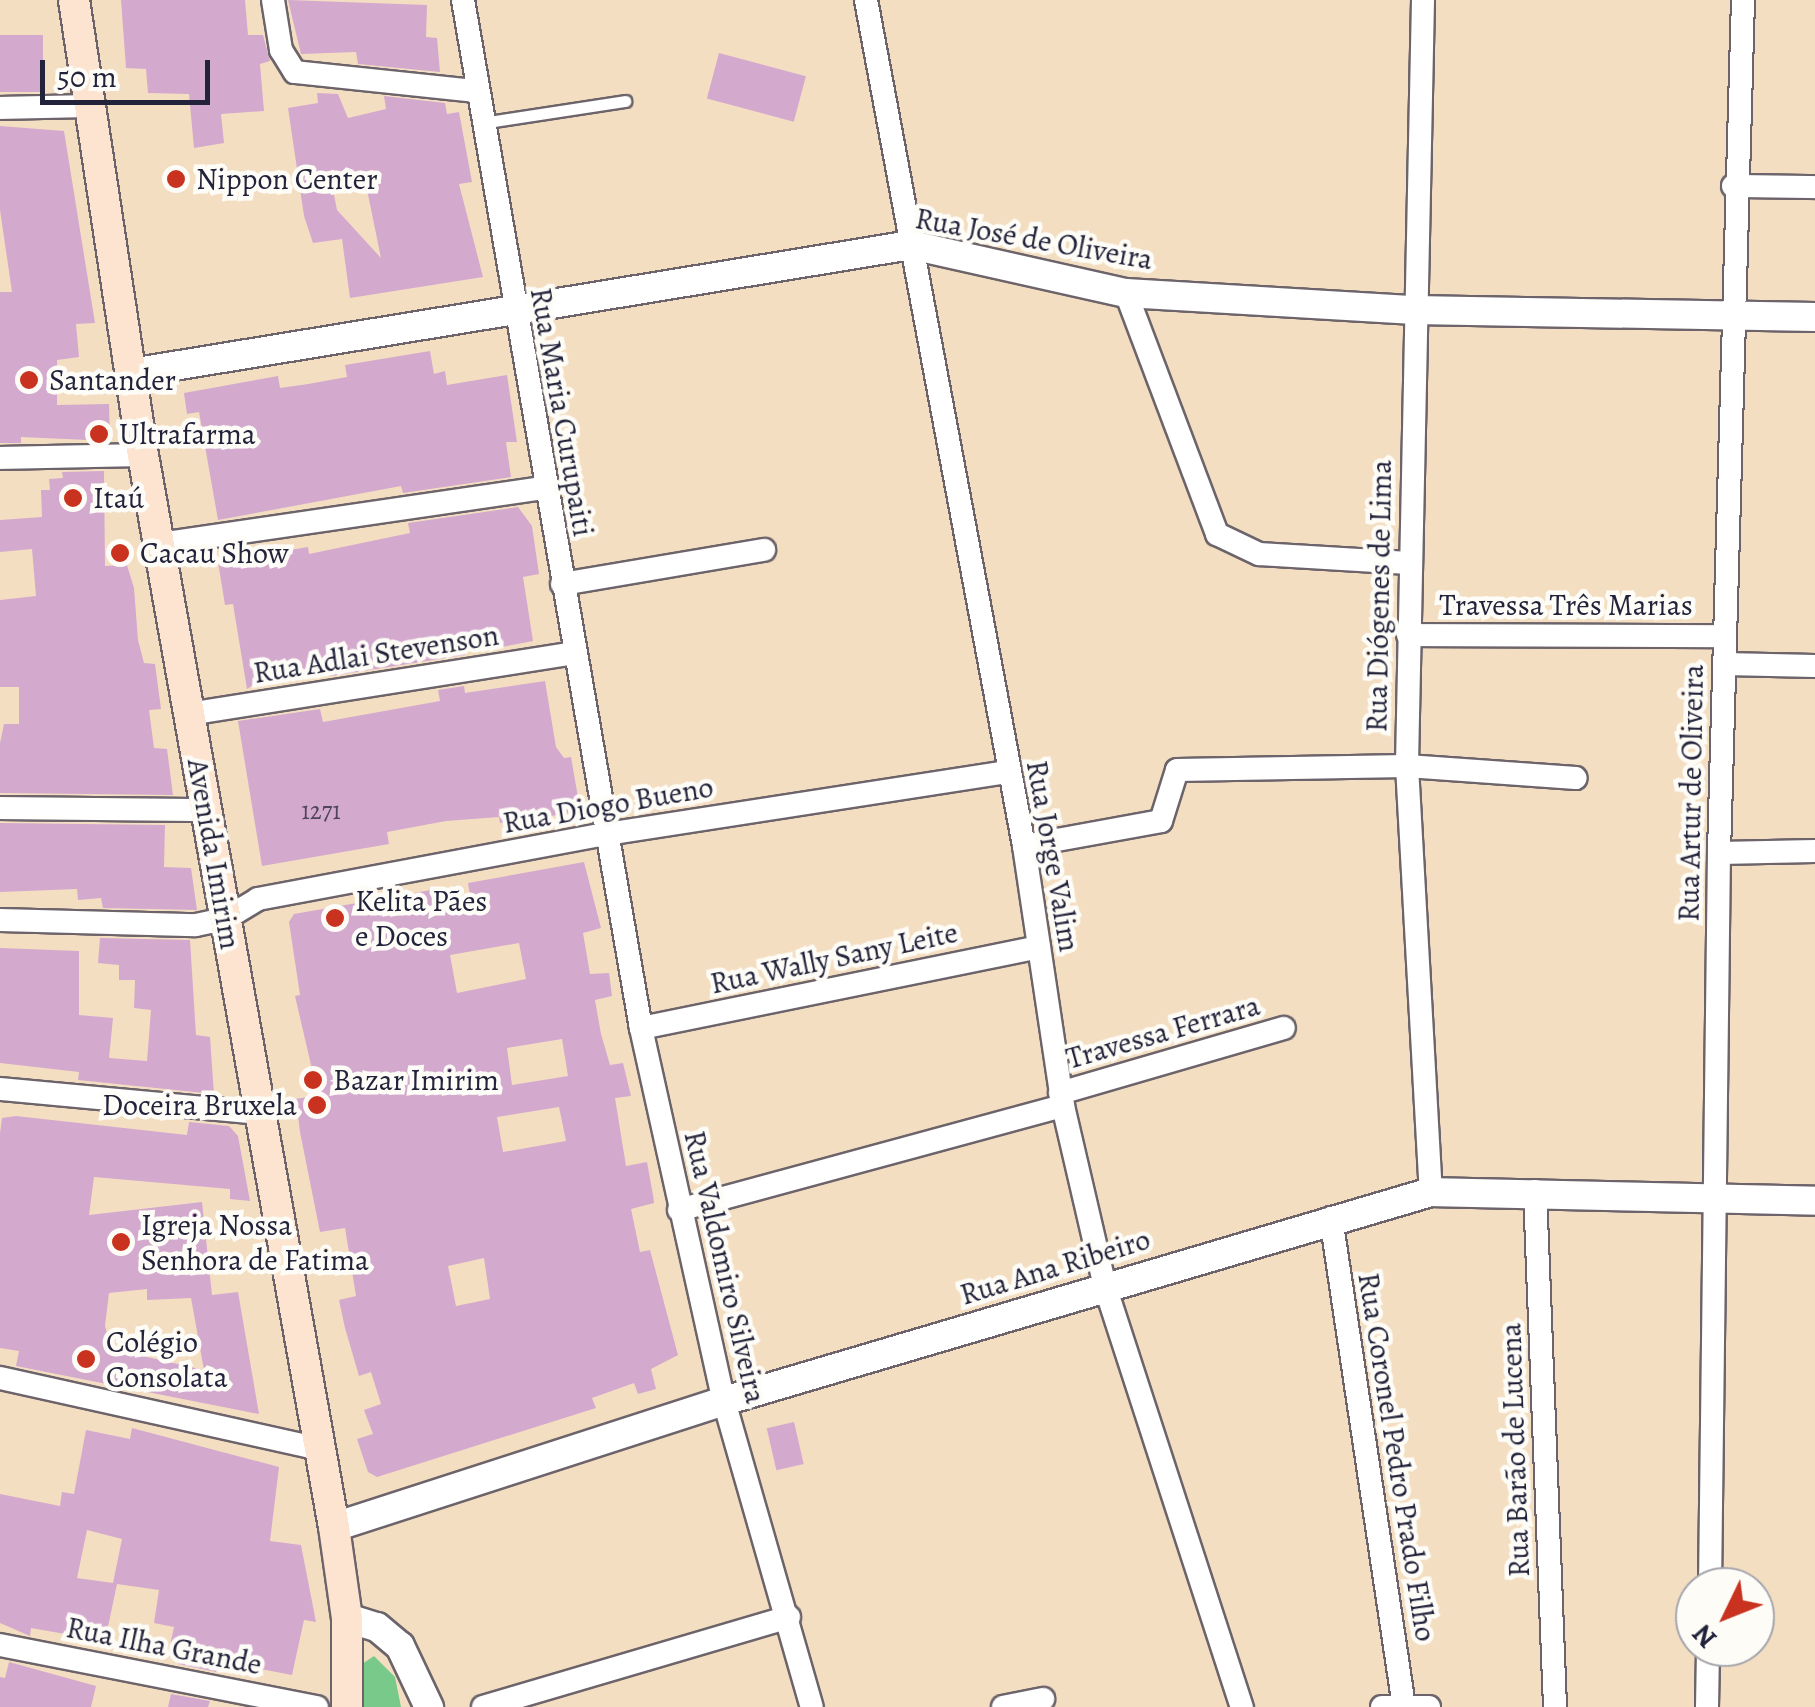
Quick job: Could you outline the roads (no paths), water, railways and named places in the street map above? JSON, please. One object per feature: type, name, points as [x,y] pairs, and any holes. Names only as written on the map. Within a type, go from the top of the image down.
[{"type":"main road","name":"Avenida Imirim","points":[[74,0],[143,455],[334,1527],[347,1618],[347,1707]]},
{"type":"street","points":[[273,0],[281,50],[294,72],[475,91]]},
{"type":"street","name":"Rua Maria Curupaiti","points":[[463,0],[480,123],[607,834]]},
{"type":"street","name":"Rua Jorge Valim","points":[[866,0],[1024,846],[1061,1100],[1105,1286],[1242,1707]]},
{"type":"street","name":"Rua Diógenes de Lima","points":[[1423,0],[1407,766],[1431,1192]]},
{"type":"street","name":"Rua Artur de Oliveira","points":[[1710,1567],[1718,853],[1733,186],[1742,0]]},
{"type":"street","points":[[0,108],[90,106]]},
{"type":"street","points":[[1733,186],[1815,187]]},
{"type":"street","name":"Rua José de Oliveira","points":[[130,374],[911,245],[1126,293],[1414,310],[1815,317]]},
{"type":"street","points":[[1126,293],[1217,534],[1260,554],[1409,562]]},
{"type":"street","points":[[0,458],[143,455]]},
{"type":"street","points":[[159,544],[544,488]]},
{"type":"street","points":[[562,584],[764,550]]},
{"type":"street","name":"Travessa Três Marias","points":[[1408,635],[1725,636]]},
{"type":"street","name":"Rua Adlai Stevenson","points":[[188,714],[574,653]]},
{"type":"street","points":[[1724,664],[1815,666]]},
{"type":"street","points":[[1024,846],[1161,821],[1176,770],[1407,766],[1576,778]]},
{"type":"street","name":"Rua Diogo Bueno","points":[[225,919],[258,898],[607,834],[1008,772]]},
{"type":"street","points":[[0,808],[206,810]]},
{"type":"street","name":"Rua Valdomiro Silveira","points":[[607,834],[641,1028],[679,1210],[724,1401],[789,1616],[812,1707]]},
{"type":"street","points":[[1718,853],[1815,851]]},
{"type":"street","points":[[0,920],[196,925],[225,919]]},
{"type":"street","name":"Rua Wally Sany Leite","points":[[641,1028],[1039,947]]},
{"type":"street","name":"Travessa Ferrara","points":[[679,1210],[1061,1100],[1284,1028]]},
{"type":"street","points":[[0,1089],[260,1113]]},
{"type":"street","name":"Rua Ana Ribeiro","points":[[334,1527],[724,1401],[1331,1218],[1431,1192],[1535,1191],[1815,1201]]},
{"type":"street","name":"Rua Barão de Lucena","points":[[1535,1191],[1555,1707]]},
{"type":"street","name":"Rua Coronel Pedro Prado Filho","points":[[1331,1218],[1393,1706]]},
{"type":"street","points":[[0,1378],[320,1449]]},
{"type":"street","points":[[482,1707],[789,1616]]},
{"type":"street","points":[[347,1618],[378,1627],[400,1646],[429,1707]]},
{"type":"street","name":"Rua Ilha Grande","points":[[0,1645],[317,1707]]},
{"type":"street","points":[[1707,1707],[1708,1667]]},
{"type":"street","points":[[1002,1707],[1042,1699]]},
{"type":"street","points":[[1393,1706],[1429,1707]]},
{"type":"lane","points":[[480,123],[625,101]]},
{"type":"place","name":"Nippon Center","points":[[176,179]]},
{"type":"place","name":"Santander","points":[[29,380]]},
{"type":"place","name":"Ultrafarma","points":[[99,434]]},
{"type":"place","name":"Itaú","points":[[73,498]]},
{"type":"place","name":"Cacau Show","points":[[120,553]]},
{"type":"place","name":"Kelita Pães e Doces","points":[[335,918]]},
{"type":"place","name":"Bazar Imirim","points":[[313,1080]]},
{"type":"place","name":"Doceira Bruxela","points":[[317,1105]]},
{"type":"place","name":"Igreja Nossa Senhora de Fatima","points":[[121,1242]]},
{"type":"place","name":"Colégio Consolata","points":[[86,1359]]}]
